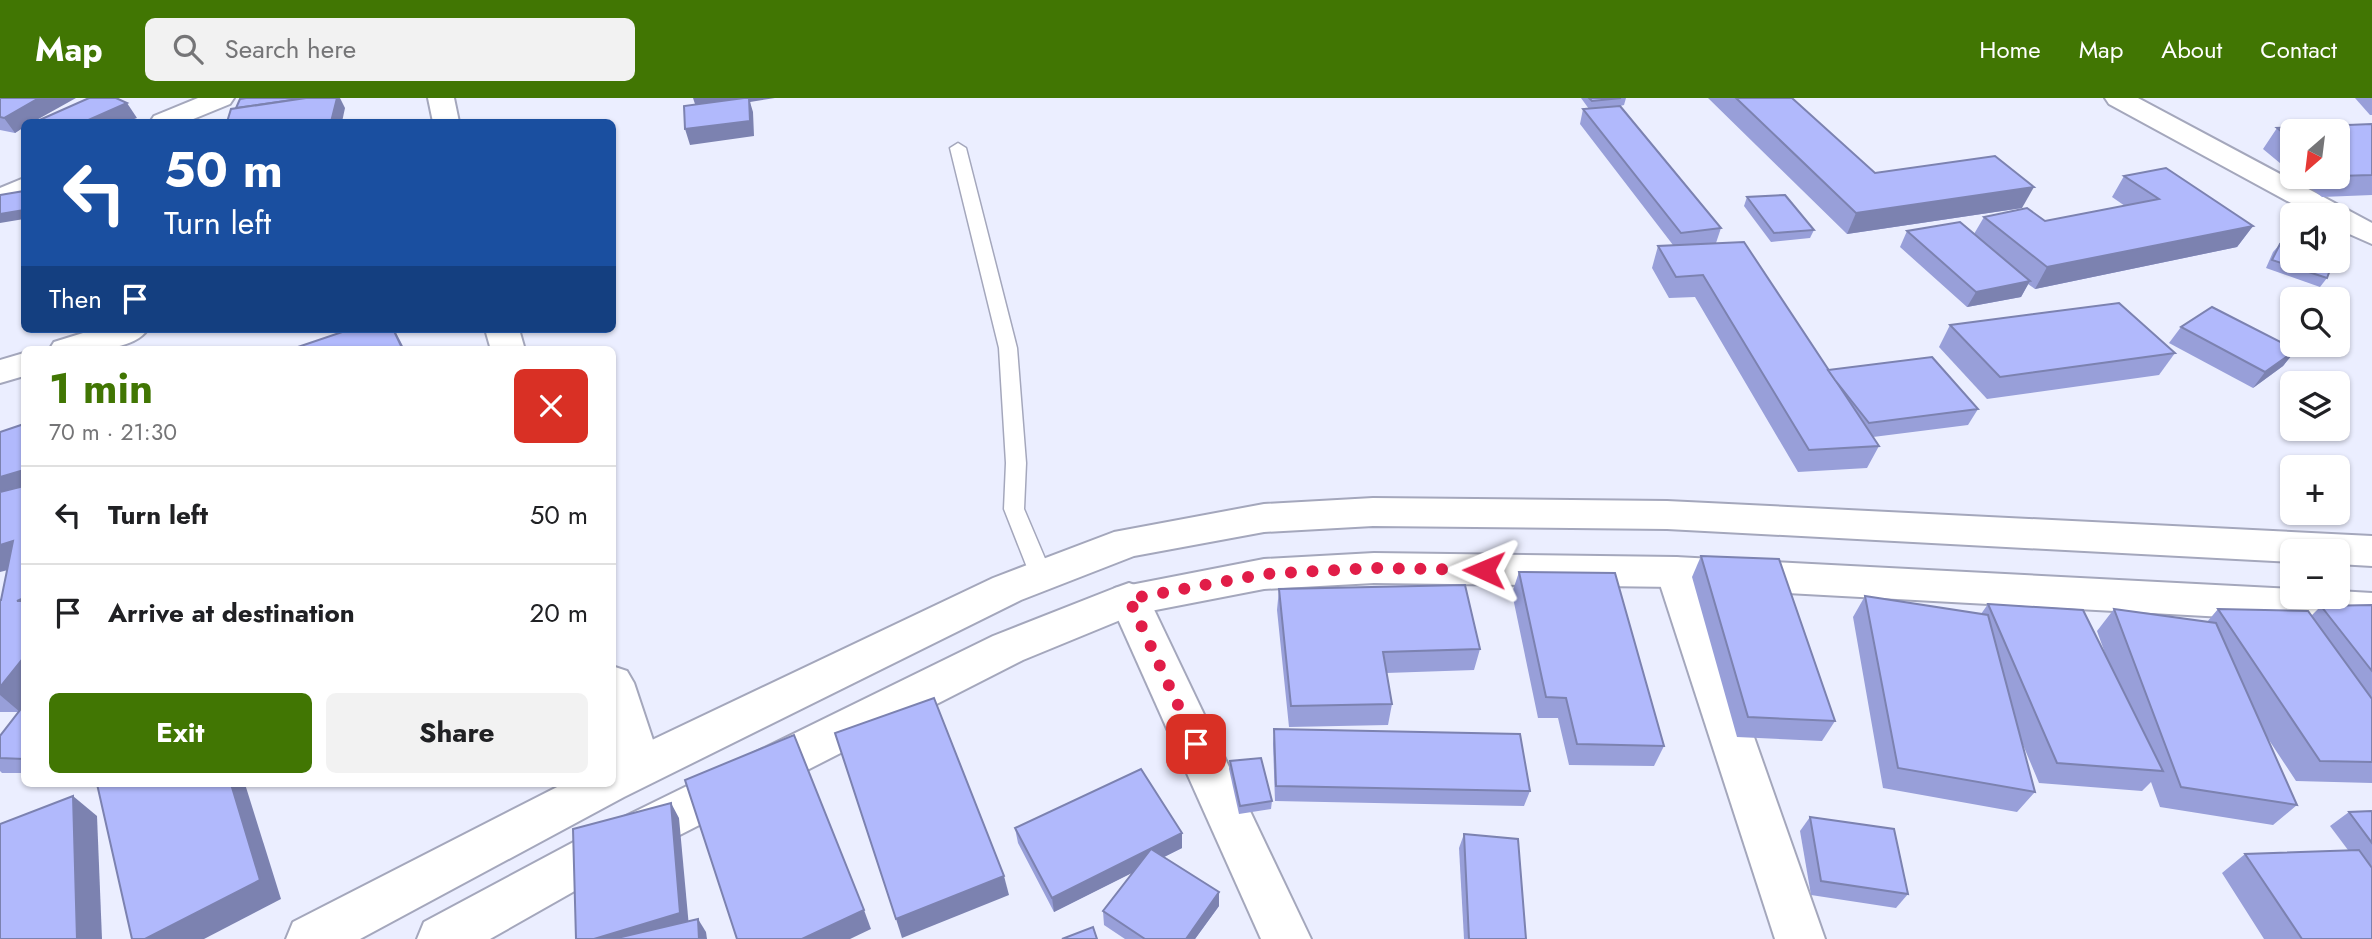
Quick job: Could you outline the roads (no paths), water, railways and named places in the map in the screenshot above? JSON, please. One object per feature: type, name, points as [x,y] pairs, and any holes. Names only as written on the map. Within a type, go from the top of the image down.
[{"type":"main road","points":[[171,119],[221,98]]},
{"type":"main road","points":[[441,98],[445,119]]},
{"type":"main road","points":[[2118,98],[2313,203]]},
{"type":"main road","points":[[0,199],[21,188]]},
{"type":"main road","points":[[2350,223],[2372,235]]},
{"type":"main road","points":[[78,346],[119,333]]},
{"type":"main road","points":[[0,372],[21,365]]},
{"type":"main road","points":[[616,730],[620,778],[1007,589],[1128,542],[1264,518],[1373,512],[1667,515],[2372,551]]},
{"type":"main road","points":[[442,939],[600,852],[1008,648],[1129,599],[1264,574],[1374,568],[1676,572],[2372,609]]},
{"type":"main road","points":[[1676,572],[1800,939]]},
{"type":"main road","points":[[1129,599],[1286,939]]},
{"type":"main road","points":[[311,939],[603,787]]},
{"type":"lane","points":[[958,148],[1007,348],[1016,463],[1014,509],[1041,576]]}]
